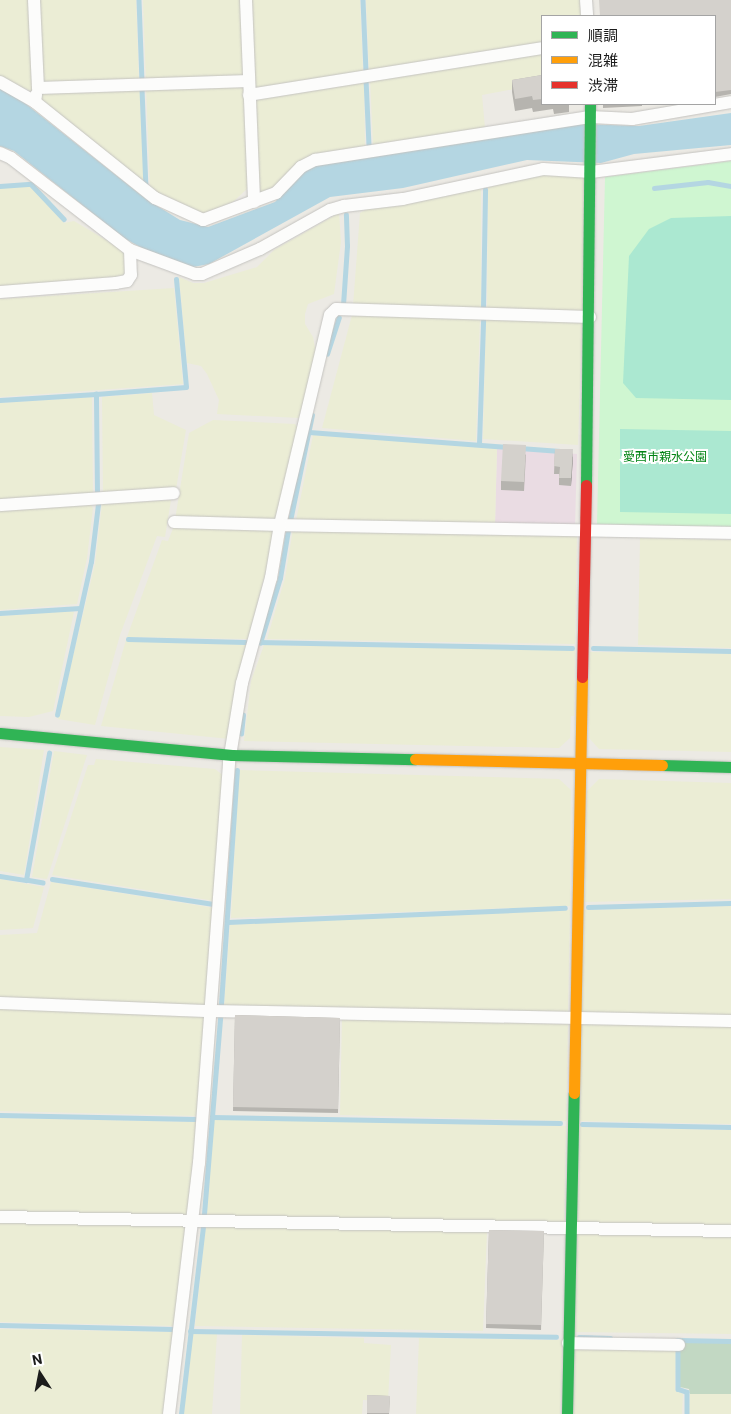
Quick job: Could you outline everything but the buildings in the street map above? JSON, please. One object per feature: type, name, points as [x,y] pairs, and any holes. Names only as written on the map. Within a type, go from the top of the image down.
[{"type":"street","points":[[34,0],[38,88],[34,102]]},
{"type":"street","points":[[246,0],[254,202]]},
{"type":"street","points":[[586,0],[586,15]]},
{"type":"street","points":[[250,95],[541,48]]},
{"type":"street","points":[[38,88],[249,81]]},
{"type":"street","points":[[0,82],[34,102],[154,198],[192,217],[203,220],[217,217],[276,194],[301,167],[315,160],[590,119],[632,119],[714,105]]},
{"type":"street","points":[[716,105],[731,102]]},
{"type":"street","points":[[567,1414],[590,317],[590,105]]},
{"type":"street","points":[[0,153],[11,158],[130,250],[195,274],[202,274],[260,249],[337,208],[403,199],[543,169],[591,170],[731,154]]},
{"type":"street","points":[[0,292],[127,281],[132,275],[130,250]]},
{"type":"street","points":[[169,1414],[193,1221],[232,755],[242,683],[271,578],[280,525],[330,316],[336,309],[590,317]]},
{"type":"street","points":[[0,505],[174,493]]},
{"type":"street","points":[[174,522],[731,533]]},
{"type":"street","points":[[0,734],[232,755],[731,767]]},
{"type":"street","points":[[0,1003],[212,1011],[731,1021]]},
{"type":"street","points":[[0,1217],[731,1231]]},
{"type":"street","points":[[568,1344],[680,1345]]},
{"type":"shaded area","points":[[497,448],[577,454],[575,526],[495,525]]},
{"type":"green space","points":[[0,0],[30,0],[34,92],[0,79]]},
{"type":"green space","points":[[36,0],[136,0],[139,82],[42,85]]},
{"type":"green space","points":[[143,0],[242,0],[245,77],[146,82]]},
{"type":"green space","points":[[248,0],[360,0],[363,72],[256,90],[252,86]]},
{"type":"green space","points":[[366,0],[580,0],[581,15],[541,15],[541,44],[369,72]]},
{"type":"green space","points":[[541,50],[541,84],[482,95],[485,128],[373,145],[370,78]]},
{"type":"green space","points":[[364,78],[365,148],[299,162],[275,188],[261,194],[256,188],[253,97]]},
{"type":"green space","points":[[242,85],[246,90],[249,187],[233,202],[205,214],[197,213],[150,190],[146,87]]},
{"type":"green space","points":[[140,87],[144,185],[43,103],[39,94]]},
{"type":"green space","name":"愛西市親水公園","points":[[731,161],[731,527],[597,524],[605,177]]},
{"type":"green space","points":[[537,173],[585,178],[585,311],[487,311],[488,185]]},
{"type":"green space","points":[[30,186],[64,223],[74,221],[126,252],[127,273],[121,279],[0,289],[0,188]]},
{"type":"green space","points":[[481,187],[481,311],[353,306],[360,213],[368,208]]},
{"type":"green space","points":[[339,213],[341,242],[334,294],[308,304],[305,314],[305,324],[313,337],[316,353],[300,418],[217,414],[219,400],[207,374],[201,366],[187,363],[179,277],[193,283],[204,283],[257,267],[274,250]]},
{"type":"green space","points":[[731,216],[731,400],[636,398],[623,383],[629,256],[649,229],[671,218]]},
{"type":"green space","points":[[174,288],[183,384],[0,397],[0,299]]},
{"type":"green space","points":[[352,315],[480,318],[476,441],[322,428]]},
{"type":"green space","points":[[486,318],[582,320],[578,445],[483,439]]},
{"type":"green space","points":[[152,393],[154,415],[186,430],[176,489],[103,495],[102,397]]},
{"type":"green space","points":[[92,397],[93,494],[0,501],[0,403]]},
{"type":"green space","points":[[213,420],[295,424],[299,429],[279,519],[175,520],[189,433]]},
{"type":"green space","points":[[620,429],[731,431],[731,514],[620,512]]},
{"type":"green space","points":[[313,435],[497,448],[495,525],[296,521]]},
{"type":"green space","points":[[171,500],[165,537],[157,536],[120,635],[95,725],[58,719],[95,564],[102,504]]},
{"type":"green space","points":[[90,503],[93,508],[87,558],[77,604],[0,610],[0,510]]},
{"type":"green space","points":[[174,526],[273,528],[276,532],[248,639],[127,637],[162,540],[168,541]]},
{"type":"green space","points":[[293,529],[577,534],[575,644],[267,639],[285,578]]},
{"type":"green space","points":[[640,538],[731,540],[731,648],[638,645]]},
{"type":"green space","points":[[74,612],[53,711],[29,717],[0,716],[0,616]]},
{"type":"green space","points":[[126,640],[246,644],[230,739],[101,726]]},
{"type":"green space","points":[[264,645],[575,650],[574,716],[571,716],[570,738],[559,748],[244,741],[251,681]]},
{"type":"green space","points":[[589,652],[731,653],[731,752],[599,749],[589,738]]},
{"type":"green space","points":[[0,747],[44,750],[24,875],[0,871]]},
{"type":"green space","points":[[54,751],[87,755],[47,879],[32,877]]},
{"type":"green space","points":[[96,759],[215,769],[224,776],[215,901],[52,875],[88,765],[94,765]]},
{"type":"green space","points":[[239,770],[559,779],[571,790],[570,906],[231,918]]},
{"type":"green space","points":[[599,779],[731,783],[731,899],[584,902],[587,791]]},
{"type":"green space","points":[[0,879],[44,887],[33,928],[0,930]]},
{"type":"green space","points":[[51,882],[215,908],[207,1002],[204,1007],[0,1000],[0,935],[37,933]]},
{"type":"green space","points":[[731,906],[731,1019],[581,1013],[584,910]]},
{"type":"green space","points":[[570,910],[568,1012],[224,1007],[230,924]]},
{"type":"green space","points":[[0,1006],[204,1014],[206,1017],[198,1116],[0,1111]]},
{"type":"green space","points":[[342,1017],[568,1024],[566,1121],[340,1115]]},
{"type":"green space","points":[[581,1024],[731,1024],[731,1124],[580,1121]]},
{"type":"green space","points":[[0,1118],[197,1122],[187,1216],[0,1214]]},
{"type":"green space","points":[[213,1118],[566,1126],[564,1226],[206,1218]]},
{"type":"green space","points":[[579,1127],[731,1130],[731,1229],[577,1224]]},
{"type":"green space","points":[[0,1220],[185,1224],[187,1227],[176,1326],[0,1322]]},
{"type":"green space","points":[[206,1223],[487,1231],[483,1331],[195,1326]]},
{"type":"green space","points":[[577,1231],[731,1234],[731,1334],[575,1332]]},
{"type":"green space","points":[[0,1329],[175,1332],[164,1414],[0,1414]]},
{"type":"green space","points":[[193,1333],[217,1334],[212,1414],[183,1414]]},
{"type":"green space","points":[[242,1335],[364,1338],[364,1343],[391,1345],[388,1401],[363,1400],[362,1414],[240,1414]]},
{"type":"green space","points":[[419,1338],[562,1340],[560,1414],[416,1414]]},
{"type":"green space","points":[[680,1342],[731,1343],[731,1394],[690,1394],[689,1389],[680,1387]]},
{"type":"green space","points":[[574,1347],[676,1349],[675,1390],[683,1394],[682,1414],[573,1414]]},
{"type":"green space","points":[[690,1394],[731,1394],[731,1414],[689,1414]]},
{"type":"water","points":[[0,88],[12,93],[146,199],[180,220],[208,227],[275,202],[305,169],[319,163],[580,124],[639,126],[731,113],[731,145],[634,154],[601,163],[527,160],[403,188],[330,197],[209,264],[193,267],[151,253],[124,238],[14,151],[0,146]]},
{"type":"waterway","points":[[139,0],[142,82]]},
{"type":"waterway","points":[[363,0],[366,72]]},
{"type":"waterway","points":[[366,79],[369,144]]},
{"type":"waterway","points":[[142,89],[146,187]]},
{"type":"waterway","points":[[654,188],[708,182],[731,186]]},
{"type":"waterway","points":[[0,186],[31,184],[64,219]]},
{"type":"waterway","points":[[483,308],[485,190]]},
{"type":"waterway","points":[[343,305],[347,246],[346,215]]},
{"type":"waterway","points":[[97,494],[96,394],[186,387],[176,279]]},
{"type":"waterway","points":[[327,354],[339,318]]},
{"type":"waterway","points":[[479,444],[483,321]]},
{"type":"waterway","points":[[0,400],[96,394]]},
{"type":"waterway","points":[[290,521],[312,415]]},
{"type":"waterway","points":[[309,432],[507,447]]},
{"type":"waterway","points":[[520,448],[560,451]]},
{"type":"waterway","points":[[57,715],[91,562],[98,504]]},
{"type":"waterway","points":[[260,643],[280,578],[288,530]]},
{"type":"waterway","points":[[0,613],[80,608]]},
{"type":"waterway","points":[[128,639],[245,642]]},
{"type":"waterway","points":[[257,642],[572,648]]},
{"type":"waterway","points":[[593,648],[731,651]]},
{"type":"waterway","points":[[241,734],[243,715]]},
{"type":"waterway","points":[[43,883],[26,880],[49,753]]},
{"type":"waterway","points":[[221,1004],[237,771]]},
{"type":"waterway","points":[[0,876],[26,880]]},
{"type":"waterway","points":[[52,879],[213,904]]},
{"type":"waterway","points":[[588,907],[731,903]]},
{"type":"waterway","points":[[228,922],[565,908]]},
{"type":"waterway","points":[[204,1214],[220,1018]]},
{"type":"waterway","points":[[0,1115],[195,1119]]},
{"type":"waterway","points":[[212,1117],[560,1123]]},
{"type":"waterway","points":[[582,1124],[731,1127]]},
{"type":"waterway","points":[[181,1414],[203,1228]]},
{"type":"waterway","points":[[0,1325],[173,1329]]},
{"type":"waterway","points":[[190,1331],[556,1337]]},
{"type":"waterway","points":[[579,1337],[610,1338]]},
{"type":"waterway","points":[[677,1340],[731,1341]]},
{"type":"waterway","points":[[678,1351],[678,1389],[687,1392],[687,1414]]},
{"type":"traffic: fast","points":[[586,485],[590,105]]},
{"type":"traffic: fast","points":[[0,733],[232,755],[415,759]]},
{"type":"traffic: fast","points":[[662,765],[731,767]]},
{"type":"traffic: fast","points":[[567,1414],[574,1093]]},
{"type":"traffic: slow","points":[[574,1093],[582,677]]},
{"type":"traffic: slow","points":[[415,759],[662,765]]},
{"type":"traffic: jam","points":[[582,677],[586,485]]}]
